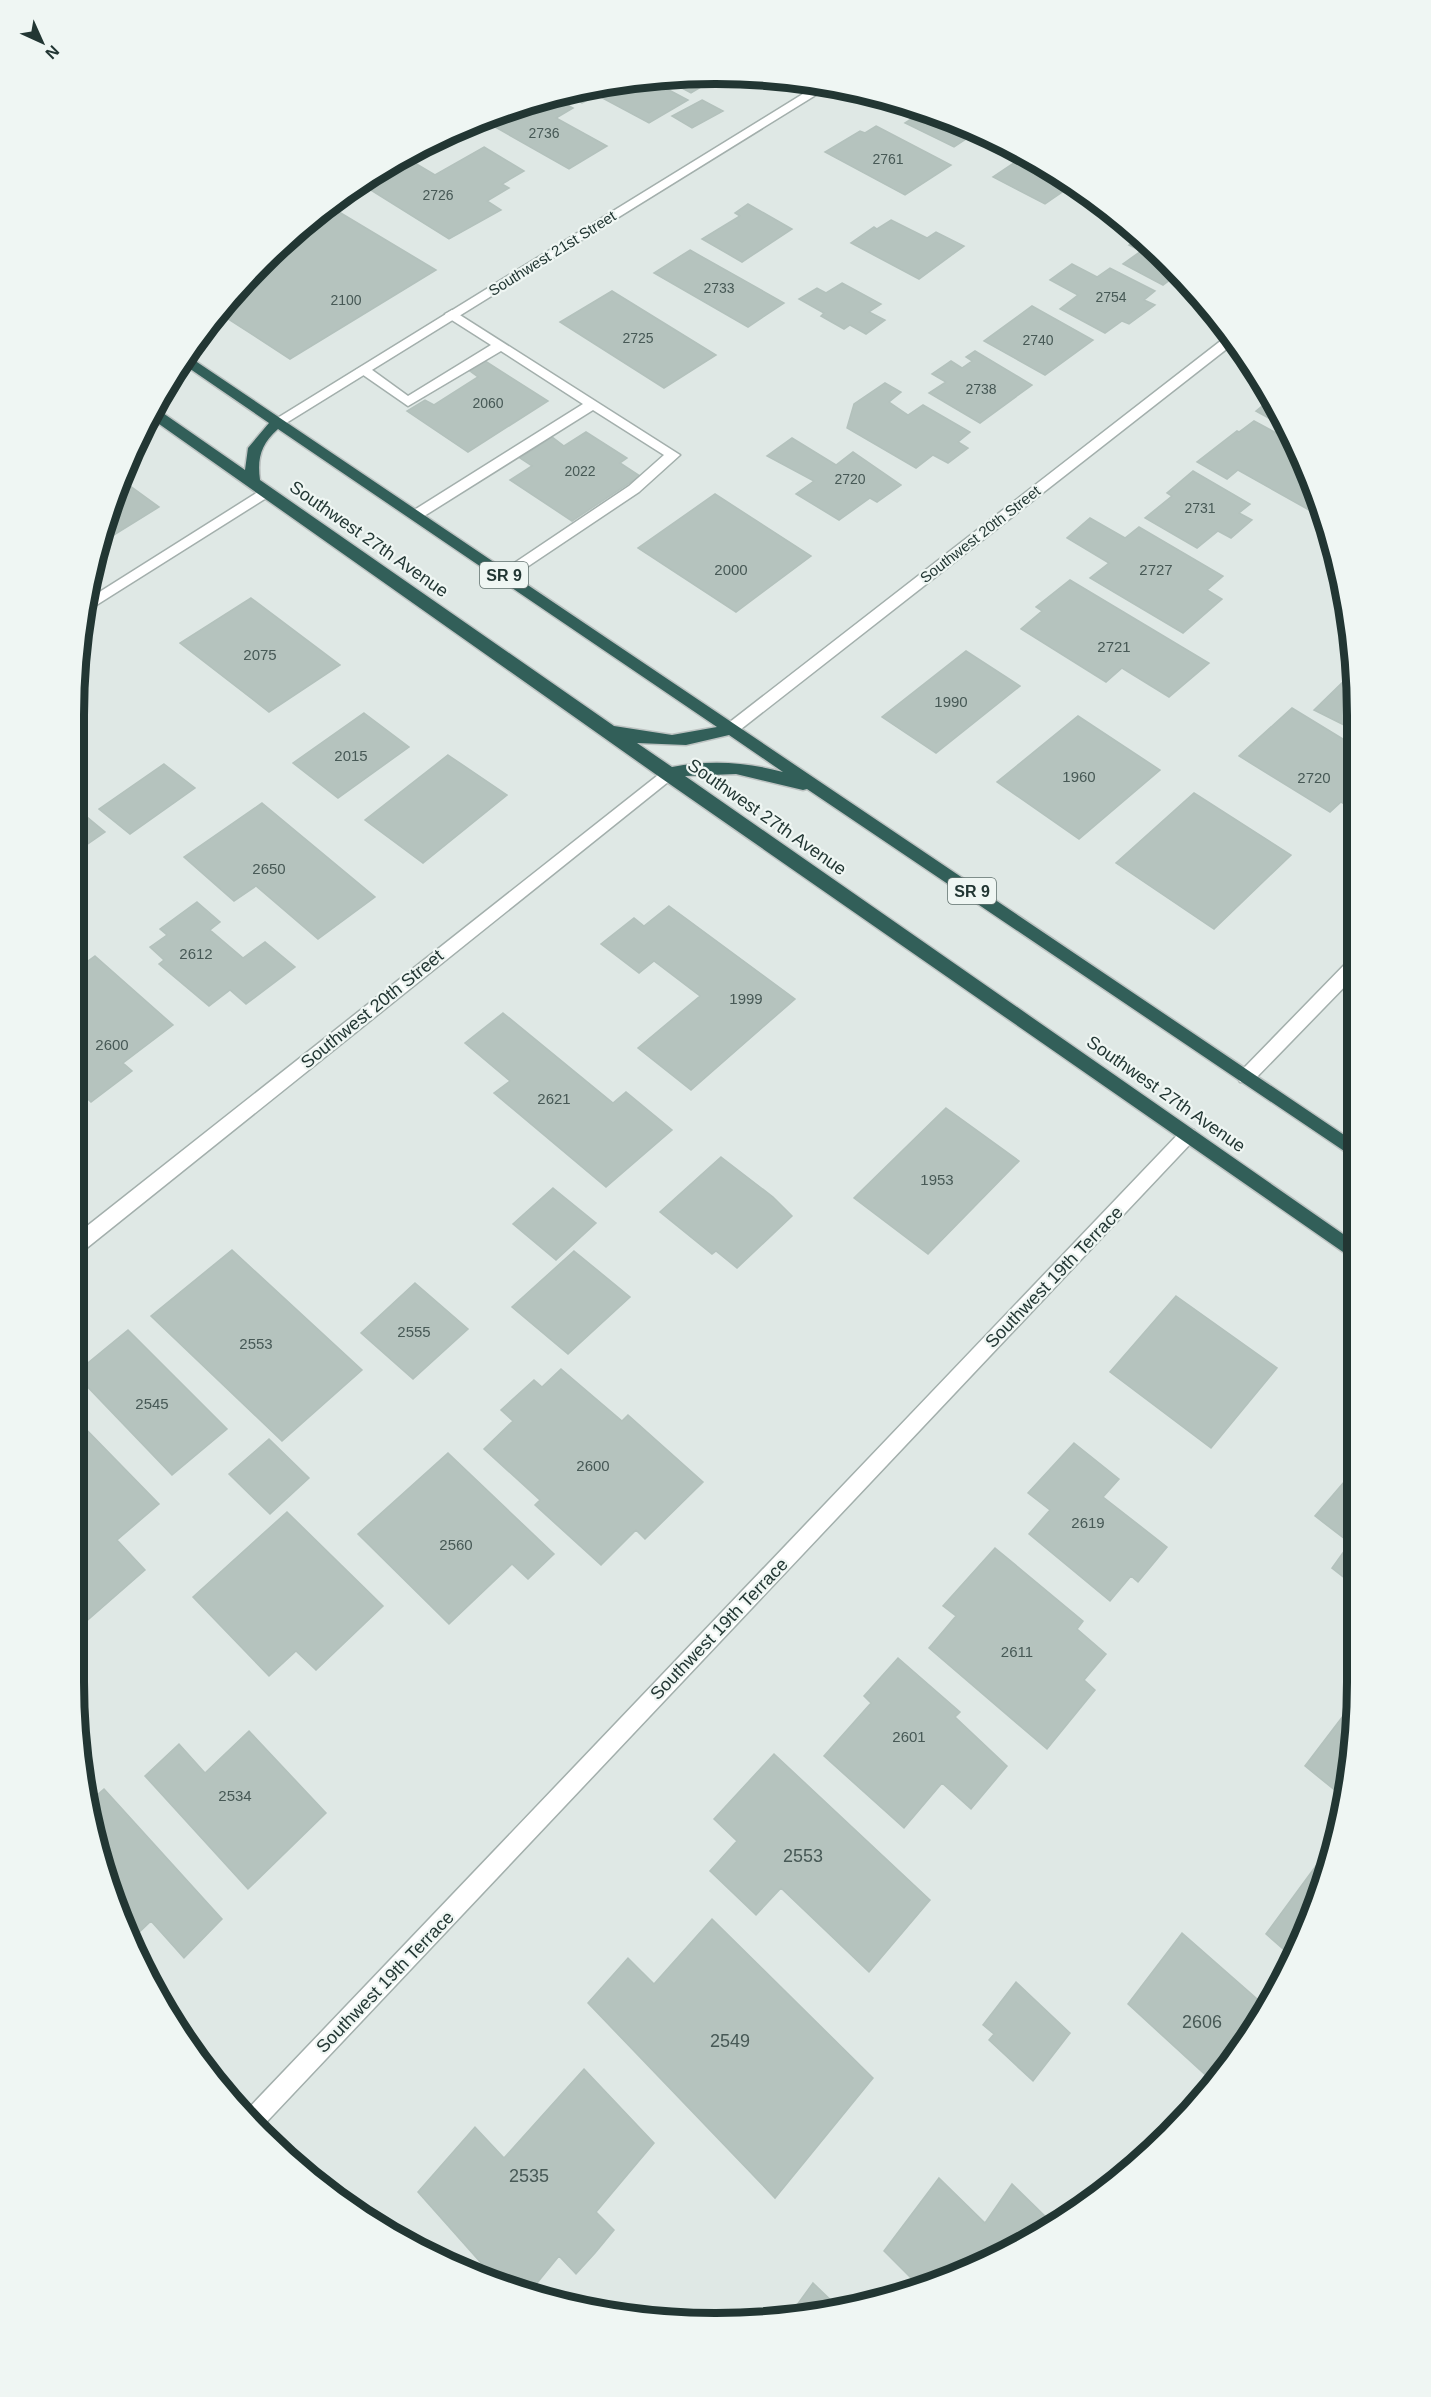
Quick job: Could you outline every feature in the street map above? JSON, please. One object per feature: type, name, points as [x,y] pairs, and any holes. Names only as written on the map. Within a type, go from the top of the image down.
[{"type":"highway","name":"SR 9","points":[[191,363],[1347,1146]]},
{"type":"highway","name":"Southwest 27th Avenue","points":[[159,418],[1347,1247]]},
{"type":"highway","points":[[253,482],[250,464],[253,449],[261,436],[278,422]]},
{"type":"highway","points":[[603,729],[650,741],[681,742],[731,729]]},
{"type":"highway","points":[[667,774],[724,766],[757,769],[825,792]]},
{"type":"street","name":"Southwest 21st Street","points":[[278,422],[814,92]]},
{"type":"street","points":[[452,314],[673,455],[634,489],[506,576]]},
{"type":"street","name":"Southwest 20th Street","points":[[731,729],[1225,343]]},
{"type":"street","points":[[363,370],[408,402],[501,345]]},
{"type":"street","points":[[416,515],[592,404]]},
{"type":"street","points":[[94,602],[266,492]]},
{"type":"street","name":"Southwest 20th Street","points":[[84,1239],[667,774]]},
{"type":"street","points":[[1246,1077],[1347,973]]},
{"type":"street","name":"Southwest 19th Terrace","points":[[257,2115],[1188,1135]]},
{"type":"building","points":[[706,84],[691,93],[676,85]]},
{"type":"building","points":[[662,86],[688,100],[649,123],[597,95]]},
{"type":"building","points":[[597,95],[582,103],[576,100]]},
{"type":"building","points":[[702,100],[723,111],[692,128],[672,116]]},
{"type":"building","points":[[564,103],[573,108],[556,118],[607,146],[569,169],[492,125]]},
{"type":"building","points":[[914,117],[969,137],[954,147],[905,123]]},
{"type":"building","points":[[876,126],[951,165],[905,195],[825,152],[860,131],[865,133]]},
{"type":"building","points":[[484,147],[524,171],[502,184],[509,188],[487,201],[501,210],[449,239],[368,188],[413,162],[435,175]]},
{"type":"building","points":[[1017,161],[1066,190],[1045,204],[993,177]]},
{"type":"building","points":[[748,204],[792,229],[742,262],[702,239],[740,216],[735,213]]},
{"type":"building","points":[[336,210],[436,270],[290,359],[226,317],[269,269]]},
{"type":"building","points":[[891,220],[927,238],[936,232],[964,246],[919,279],[851,243],[874,227],[877,229]]},
{"type":"building","points":[[1133,242],[1171,279],[1163,285],[1123,264],[1141,251],[1129,245]]},
{"type":"building","points":[[690,250],[784,303],[748,327],[654,273]]},
{"type":"building","points":[[1072,264],[1097,277],[1110,268],[1155,291],[1144,300],[1155,305],[1129,324],[1122,321],[1105,333],[1060,309],[1078,295],[1050,280]]},
{"type":"building","points":[[842,283],[881,304],[869,312],[885,320],[866,334],[850,325],[844,329],[821,316],[824,313],[799,299],[817,288],[826,293]]},
{"type":"building","points":[[612,291],[716,355],[664,388],[560,322]]},
{"type":"building","points":[[1032,306],[1093,340],[1045,375],[984,341]]},
{"type":"building","points":[[975,351],[1032,385],[980,423],[929,393],[946,382],[932,374],[951,361],[962,368],[972,361],[966,357]]},
{"type":"building","points":[[485,361],[548,401],[468,452],[407,411],[425,400],[434,405],[478,377],[470,371]]},
{"type":"building","points":[[885,383],[901,392],[889,402],[908,415],[923,405],[970,432],[958,442],[968,448],[948,463],[933,455],[916,468],[847,428],[854,404]]},
{"type":"building","points":[[1264,404],[1273,421],[1256,411]]},
{"type":"building","points":[[1254,421],[1282,436],[1313,512],[1238,470],[1227,479],[1197,462],[1237,431],[1239,432]]},
{"type":"building","points":[[586,432],[627,458],[620,463],[640,476],[572,521],[510,480],[532,466],[520,458],[552,437],[564,446]]},
{"type":"building","points":[[792,438],[836,465],[853,452],[901,485],[877,502],[870,498],[839,520],[796,494],[814,481],[767,456]]},
{"type":"building","points":[[1193,471],[1250,504],[1239,513],[1252,520],[1231,538],[1218,531],[1197,548],[1145,518],[1172,496],[1167,493]]},
{"type":"building","points":[[128,485],[159,507],[111,537]]},
{"type":"building","points":[[715,494],[811,556],[736,612],[638,548]]},
{"type":"building","points":[[1090,518],[1125,538],[1139,527],[1223,576],[1207,590],[1222,599],[1183,633],[1090,578],[1109,563],[1067,538]]},
{"type":"building","points":[[1070,580],[1209,663],[1169,697],[1122,668],[1106,682],[1021,629],[1042,611],[1036,607]]},
{"type":"building","points":[[251,598],[340,665],[269,712],[180,643]]},
{"type":"building","points":[[966,651],[1020,686],[936,753],[882,717]]},
{"type":"building","points":[[1346,679],[1347,726],[1314,710]]},
{"type":"building","points":[[1292,708],[1347,742],[1347,805],[1341,802],[1330,812],[1239,756]]},
{"type":"building","points":[[364,713],[409,747],[338,798],[293,763]]},
{"type":"building","points":[[1078,716],[1160,770],[1079,839],[997,782]]},
{"type":"building","points":[[448,755],[507,795],[423,863],[365,820]]},
{"type":"building","points":[[164,764],[195,788],[130,834],[99,809]]},
{"type":"building","points":[[1194,793],[1291,855],[1214,929],[1116,863]]},
{"type":"building","points":[[262,803],[375,897],[318,939],[256,886],[234,901],[184,857]]},
{"type":"building","points":[[84,814],[105,832],[84,846]]},
{"type":"building","points":[[197,902],[220,922],[210,930],[243,958],[265,942],[295,967],[246,1004],[230,990],[209,1006],[159,964],[164,960],[150,947],[167,935],[160,929]]},
{"type":"building","points":[[669,906],[795,999],[691,1090],[638,1048],[700,996],[654,961],[639,973],[601,944],[634,918],[644,926]]},
{"type":"building","points":[[95,956],[173,1025],[123,1063],[132,1071],[91,1102],[84,1095],[84,964]]},
{"type":"building","points":[[503,1013],[613,1103],[626,1092],[672,1130],[606,1187],[494,1093],[510,1081],[465,1043]]},
{"type":"building","points":[[946,1108],[1019,1161],[928,1254],[854,1198]]},
{"type":"building","points":[[721,1157],[773,1197],[792,1216],[737,1268],[716,1251],[712,1254],[660,1212]]},
{"type":"building","points":[[553,1188],[596,1223],[556,1260],[513,1224]]},
{"type":"building","points":[[232,1250],[362,1370],[282,1441],[151,1316]]},
{"type":"building","points":[[574,1251],[630,1297],[568,1354],[512,1307]]},
{"type":"building","points":[[415,1283],[468,1329],[413,1379],[361,1333]]},
{"type":"building","points":[[1176,1296],[1277,1368],[1211,1448],[1110,1372]]},
{"type":"building","points":[[128,1330],[227,1429],[172,1475],[84,1383],[84,1366]]},
{"type":"building","points":[[561,1369],[622,1421],[628,1415],[703,1482],[645,1539],[636,1530],[601,1565],[535,1505],[540,1500],[484,1449],[513,1421],[501,1410],[534,1380],[542,1387]]},
{"type":"building","points":[[84,1427],[159,1504],[117,1540],[145,1570],[84,1623]]},
{"type":"building","points":[[269,1439],[309,1478],[270,1514],[229,1474]]},
{"type":"building","points":[[1074,1443],[1119,1479],[1103,1497],[1167,1547],[1138,1582],[1131,1576],[1110,1601],[1029,1534],[1050,1510],[1028,1493]]},
{"type":"building","points":[[448,1453],[554,1554],[528,1579],[512,1564],[449,1624],[358,1534]]},
{"type":"building","points":[[1347,1479],[1347,1541],[1315,1516]]},
{"type":"building","points":[[287,1512],[383,1606],[316,1670],[296,1651],[269,1676],[193,1597]]},
{"type":"building","points":[[1347,1547],[1347,1580],[1332,1568]]},
{"type":"building","points":[[995,1548],[1083,1621],[1077,1629],[1106,1654],[1084,1680],[1095,1690],[1047,1749],[929,1648],[956,1616],[943,1606]]},
{"type":"building","points":[[898,1658],[960,1712],[955,1717],[1007,1766],[971,1809],[942,1783],[904,1828],[824,1756],[871,1703],[864,1696]]},
{"type":"building","points":[[1346,1712],[1337,1792],[1305,1766]]},
{"type":"building","points":[[249,1731],[326,1813],[248,1889],[145,1776],[179,1744],[205,1773]]},
{"type":"building","points":[[774,1754],[930,1900],[869,1972],[781,1888],[756,1915],[710,1871],[737,1841],[714,1819]]},
{"type":"building","points":[[104,1789],[222,1919],[184,1958],[151,1921],[137,1934],[118,1884],[95,1797]]},
{"type":"building","points":[[1320,1860],[1299,1923],[1286,1952],[1266,1934]]},
{"type":"building","points":[[712,1919],[873,2078],[775,2198],[588,2003],[628,1958],[654,1984]]},
{"type":"building","points":[[1182,1933],[1260,2001],[1241,2032],[1208,2077],[1128,2004]]},
{"type":"building","points":[[1016,1982],[1070,2033],[1033,2081],[989,2040],[994,2034],[983,2025]]},
{"type":"building","points":[[584,2069],[654,2143],[596,2212],[614,2230],[595,2253],[576,2274],[559,2256],[535,2286],[487,2270],[418,2192],[475,2127],[504,2158]]},
{"type":"building","points":[[939,2178],[985,2223],[1012,2184],[1047,2218],[995,2248],[913,2280],[884,2251]]},
{"type":"building","points":[[813,2283],[833,2302],[798,2308],[795,2308]]}]
